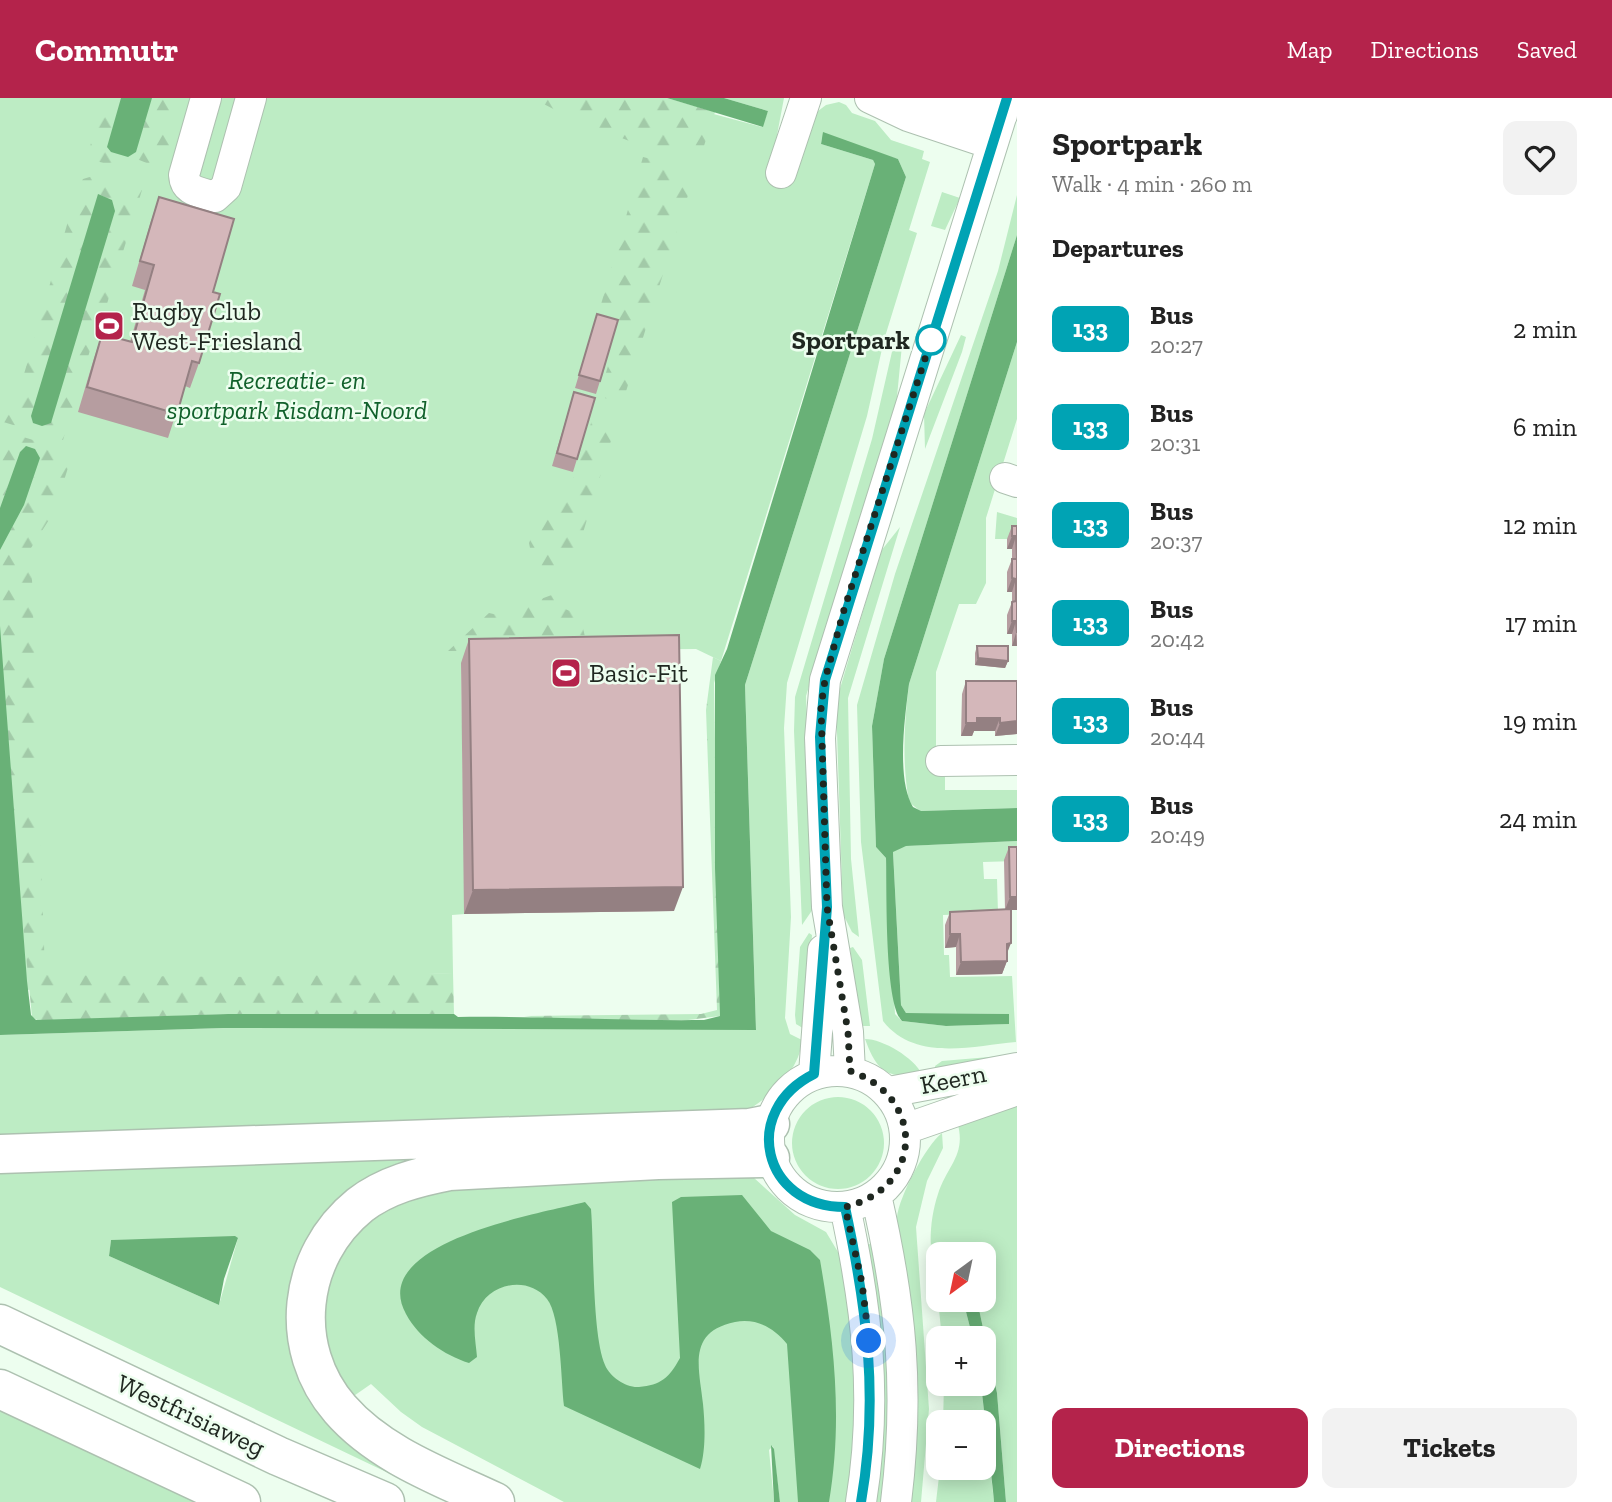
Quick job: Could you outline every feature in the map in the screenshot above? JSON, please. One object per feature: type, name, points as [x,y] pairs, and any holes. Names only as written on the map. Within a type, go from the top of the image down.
[{"type":"highway","points":[[0,1154],[750,1128],[770,1141]]},
{"type":"highway","points":[[495,1502],[416,1465],[380,1443],[357,1426],[322,1385],[311,1359],[306,1337],[306,1297],[314,1268],[336,1231],[361,1204],[381,1192],[417,1177],[449,1171],[658,1160],[770,1141]]},
{"type":"highway","name":"Westfrisiaweg","points":[[0,1324],[278,1456],[385,1502]]},
{"type":"highway","points":[[0,1390],[241,1502]]},
{"type":"street","points":[[206,98],[184,175],[184,184],[189,189],[215,197],[226,187],[251,98]]},
{"type":"street","points":[[781,173],[806,98]]},
{"type":"street","points":[[871,98],[891,98]]},
{"type":"street","points":[[871,98],[908,116],[992,144]]},
{"type":"street","points":[[814,1074],[827,907],[820,737],[825,680],[1004,107],[915,98]]},
{"type":"street","points":[[941,761],[1017,760]]},
{"type":"street","points":[[827,907],[848,1032],[850,1071]]},
{"type":"street","name":"Keern","points":[[888,1093],[1017,1068]]},
{"type":"street","points":[[850,1071],[877,1083],[888,1093],[901,1112],[906,1147],[899,1169],[876,1195],[845,1207],[817,1204],[793,1192],[783,1182],[770,1141],[778,1105],[790,1089],[814,1074],[850,1071]]},
{"type":"street","name":"Keern","points":[[905,1129],[1017,1090]]},
{"type":"street","points":[[876,1195],[894,1274],[902,1341],[904,1411],[896,1502]]},
{"type":"street","points":[[845,1207],[862,1283],[872,1404],[861,1502]]},
{"type":"green space","name":"Recreatie- en sportpark Risdam-Noord","points":[[0,98],[654,98],[762,127],[768,111],[724,98],[784,98],[777,135],[804,143],[814,114],[826,105],[839,102],[846,105],[852,113],[875,121],[891,140],[924,151],[922,159],[930,162],[909,230],[917,233],[884,340],[867,416],[787,683],[784,728],[791,917],[785,1018],[790,1034],[802,1040],[796,1062],[789,1073],[763,1100],[743,1113],[0,1137],[0,1035],[223,1028],[756,1029],[745,685],[906,177],[898,159],[822,138],[821,144],[873,160],[875,164],[721,661],[696,649],[593,650],[461,664],[465,914],[452,915],[453,973],[25,990],[0,859]]},
{"type":"green space","points":[[104,98],[121,98],[107,147],[117,167],[93,160],[89,150]]},
{"type":"green space","points":[[152,98],[175,98],[165,133],[170,140],[169,154],[163,164],[154,166],[132,157],[136,152]]},
{"type":"green space","points":[[532,98],[667,98],[715,112],[701,155],[678,149],[647,148],[571,118]]},
{"type":"green space","points":[[643,157],[696,170],[622,404],[599,396],[617,336],[594,329]]},
{"type":"green space","points":[[93,176],[142,190],[106,307],[123,312],[112,353],[91,347],[63,440],[0,421],[0,412],[12,401],[20,388],[77,190],[83,179]],"holes":[[[98,194],[111,200],[115,211],[51,422]]]},
{"type":"green space","points":[[942,192],[960,198],[945,230],[931,226]]},
{"type":"green space","points":[[1017,195],[1017,235],[884,659],[872,726],[876,847],[886,858],[895,1014],[902,1021],[946,1026],[1008,1024],[1009,1014],[906,1013],[901,1005],[893,851],[905,846],[1017,841],[1017,861],[983,862],[984,879],[997,879],[998,913],[943,915],[944,955],[949,955],[950,977],[1012,976],[1016,1042],[963,1048],[928,1047],[896,1034],[883,1021],[861,842],[857,705],[895,574],[998,271]]},
{"type":"green space","points":[[961,335],[966,337],[962,352],[925,449],[924,414]]},
{"type":"green space","points":[[1017,342],[1017,419],[986,518],[986,583],[976,604],[959,604],[936,672],[936,752],[945,770],[945,790],[1017,790],[1017,808],[920,811],[909,802],[905,772],[909,684]]},
{"type":"green space","points":[[894,343],[902,345],[896,407],[806,696],[813,909],[802,925],[795,697],[872,439]]},
{"type":"green space","points":[[594,414],[617,421],[571,572],[543,571],[533,563],[529,543],[534,531],[567,497]]},
{"type":"green space","points":[[0,430],[73,452],[54,512],[31,548],[45,975],[233,977],[453,973],[454,1014],[228,1014],[39,1021],[32,1017],[11,797],[0,626],[0,550],[24,505],[40,458],[34,450],[20,452],[0,508]]},
{"type":"green space","points":[[997,512],[1017,518],[1017,539],[995,539]]},
{"type":"green space","points":[[900,527],[848,698],[851,859],[859,937],[852,932],[843,914],[836,702],[881,551]]},
{"type":"green space","points":[[565,590],[560,607],[580,615],[588,650],[448,651],[489,613],[498,615]]},
{"type":"green space","points":[[713,657],[721,661],[714,683],[720,1016],[688,1020],[553,1020],[524,1016],[701,1014],[717,1010],[706,710]]},
{"type":"green space","points":[[809,933],[812,935],[806,1030],[796,1024],[795,1015],[800,947]]},
{"type":"green space","points":[[853,947],[862,960],[870,1026],[861,1026],[850,948]]},
{"type":"green space","points":[[865,1039],[897,1050],[922,1074],[900,1075],[885,1071],[874,1059]]},
{"type":"green space","points":[[1001,1056],[936,1071],[935,1066],[942,1061]]},
{"type":"green space","points":[[838,1097],[856,1100],[871,1110],[881,1125],[884,1143],[881,1161],[871,1176],[856,1186],[838,1189],[820,1186],[805,1176],[795,1161],[792,1143],[795,1125],[805,1110],[820,1100]]},
{"type":"green space","points":[[1017,1100],[1017,1502],[1006,1502],[996,1388],[996,1326],[983,1326],[980,1312],[996,1312],[996,1242],[931,1242],[938,1194],[960,1143],[957,1121]]},
{"type":"green space","points":[[942,1133],[943,1148],[927,1181],[916,1227],[929,1409],[926,1410],[921,1502],[904,1502],[897,1217],[914,1172]]},
{"type":"green space","points":[[731,1138],[370,1186],[297,1341],[449,1502],[0,1287],[0,1173]],"holes":[[[238,1238],[219,1305],[109,1256],[111,1240]]]},
{"type":"green space","points":[[753,1177],[795,1215],[826,1232],[847,1267],[860,1339],[853,1502],[780,1502],[773,1446],[769,1450],[774,1502],[564,1502],[422,1427],[371,1384],[348,1400],[339,1388],[318,1306],[355,1224],[444,1182]]},
{"type":"green space","points":[[878,1242],[889,1299],[887,1502],[870,1502],[862,1246]]},
{"type":"green space","points":[[939,1312],[966,1312],[970,1326],[941,1326]]},
{"type":"green space","points":[[944,1396],[982,1396],[984,1410],[943,1410]]},
{"type":"green space","points":[[0,1409],[195,1502],[0,1502]]},
{"type":"green space","points":[[939,1480],[992,1480],[994,1502],[936,1502]]},
{"type":"shaded area","points":[[121,98],[152,98],[136,152],[128,157],[111,152],[107,147]]},
{"type":"shaded area","points":[[667,98],[724,98],[768,111],[763,127]]},
{"type":"shaded area","points":[[823,132],[898,159],[906,177],[745,685],[756,1030],[223,1028],[0,1035],[0,626],[27,981],[31,1015],[36,1020],[228,1014],[454,1014],[458,1017],[673,1020],[704,1020],[720,1016],[715,868],[715,675],[727,649],[875,164],[873,160],[821,144]]},
{"type":"shaded area","points":[[98,194],[112,200],[115,211],[51,423],[42,426],[33,423],[31,416]]},
{"type":"shaded area","points":[[1017,235],[1017,342],[909,684],[903,764],[908,795],[913,807],[921,811],[1017,808],[1017,841],[906,846],[893,852],[901,1005],[906,1013],[1009,1014],[1009,1024],[946,1026],[902,1021],[896,1010],[889,970],[886,858],[876,847],[872,726],[884,659]]},
{"type":"shaded area","points":[[26,446],[35,449],[40,458],[24,505],[0,550],[0,508],[20,452]]},
{"type":"shaded area","points":[[742,1195],[771,1231],[810,1250],[820,1260],[835,1381],[835,1441],[829,1502],[798,1502],[787,1344],[776,1333],[758,1323],[743,1321],[720,1327],[709,1334],[703,1343],[699,1364],[704,1412],[700,1469],[564,1406],[555,1320],[552,1307],[539,1291],[518,1285],[498,1289],[489,1295],[477,1313],[477,1357],[469,1363],[433,1345],[411,1323],[406,1314],[400,1289],[411,1268],[434,1250],[499,1223],[585,1202],[591,1209],[596,1312],[605,1365],[611,1374],[624,1384],[639,1387],[659,1382],[672,1371],[680,1358],[672,1202],[681,1197]]},
{"type":"shaded area","points":[[238,1238],[224,1279],[219,1305],[109,1256],[111,1240]]},
{"type":"shaded area","points":[[966,1312],[980,1312],[983,1326],[970,1326]]},
{"type":"shaded area","points":[[996,1388],[1006,1502],[994,1502],[992,1480],[996,1480],[996,1410],[984,1410],[982,1396],[996,1396]]},
{"type":"shaded area","points":[[771,1445],[774,1449],[780,1502],[774,1502]]},
{"type":"building","points":[[159,197],[234,219],[213,292],[220,294],[199,363],[192,361],[177,414],[87,387],[102,334],[132,342],[154,265],[140,261]]},
{"type":"building","points":[[597,314],[618,320],[600,381],[579,375]]},
{"type":"building","points":[[574,392],[595,398],[577,459],[557,453]]},
{"type":"building","points":[[1012,526],[1017,526],[1017,559],[1016,536],[1012,536]]},
{"type":"building","points":[[1012,559],[1017,559],[1017,633],[1016,621],[1012,621],[1016,579],[1012,578]]},
{"type":"building","points":[[679,635],[683,887],[473,890],[469,639]]},
{"type":"building","points":[[977,646],[1008,646],[1008,661],[978,658]]},
{"type":"building","points":[[966,681],[1017,681],[1017,721],[1000,723],[1000,718],[977,718],[977,723],[966,723]]},
{"type":"building","points":[[1009,847],[1017,847],[1017,897],[1010,897]]},
{"type":"building","points":[[1011,909],[1011,943],[1007,944],[1007,961],[961,962],[960,934],[950,934],[950,912]]},
{"type":"bus line","name":"133","points":[[861,1502],[872,1404],[869,1341],[862,1283],[845,1207],[817,1204],[793,1192],[783,1182],[770,1158],[770,1124],[778,1105],[790,1089],[814,1074],[827,907],[820,737],[825,680],[843,613],[1007,98]]},
{"type":"place","name":"Rugby Club West-Friesland","points":[[109,326]]},
{"type":"place","name":"Sportpark","points":[[931,340]]},
{"type":"place","name":"Basic-Fit","points":[[566,673]]},
{"type":"route","points":[[869,1341],[862,1283],[845,1207],[876,1195],[893,1179],[904,1158],[905,1129],[901,1112],[888,1093],[877,1083],[850,1071],[848,1032],[827,907],[821,707],[825,680],[843,613],[931,340]]}]
